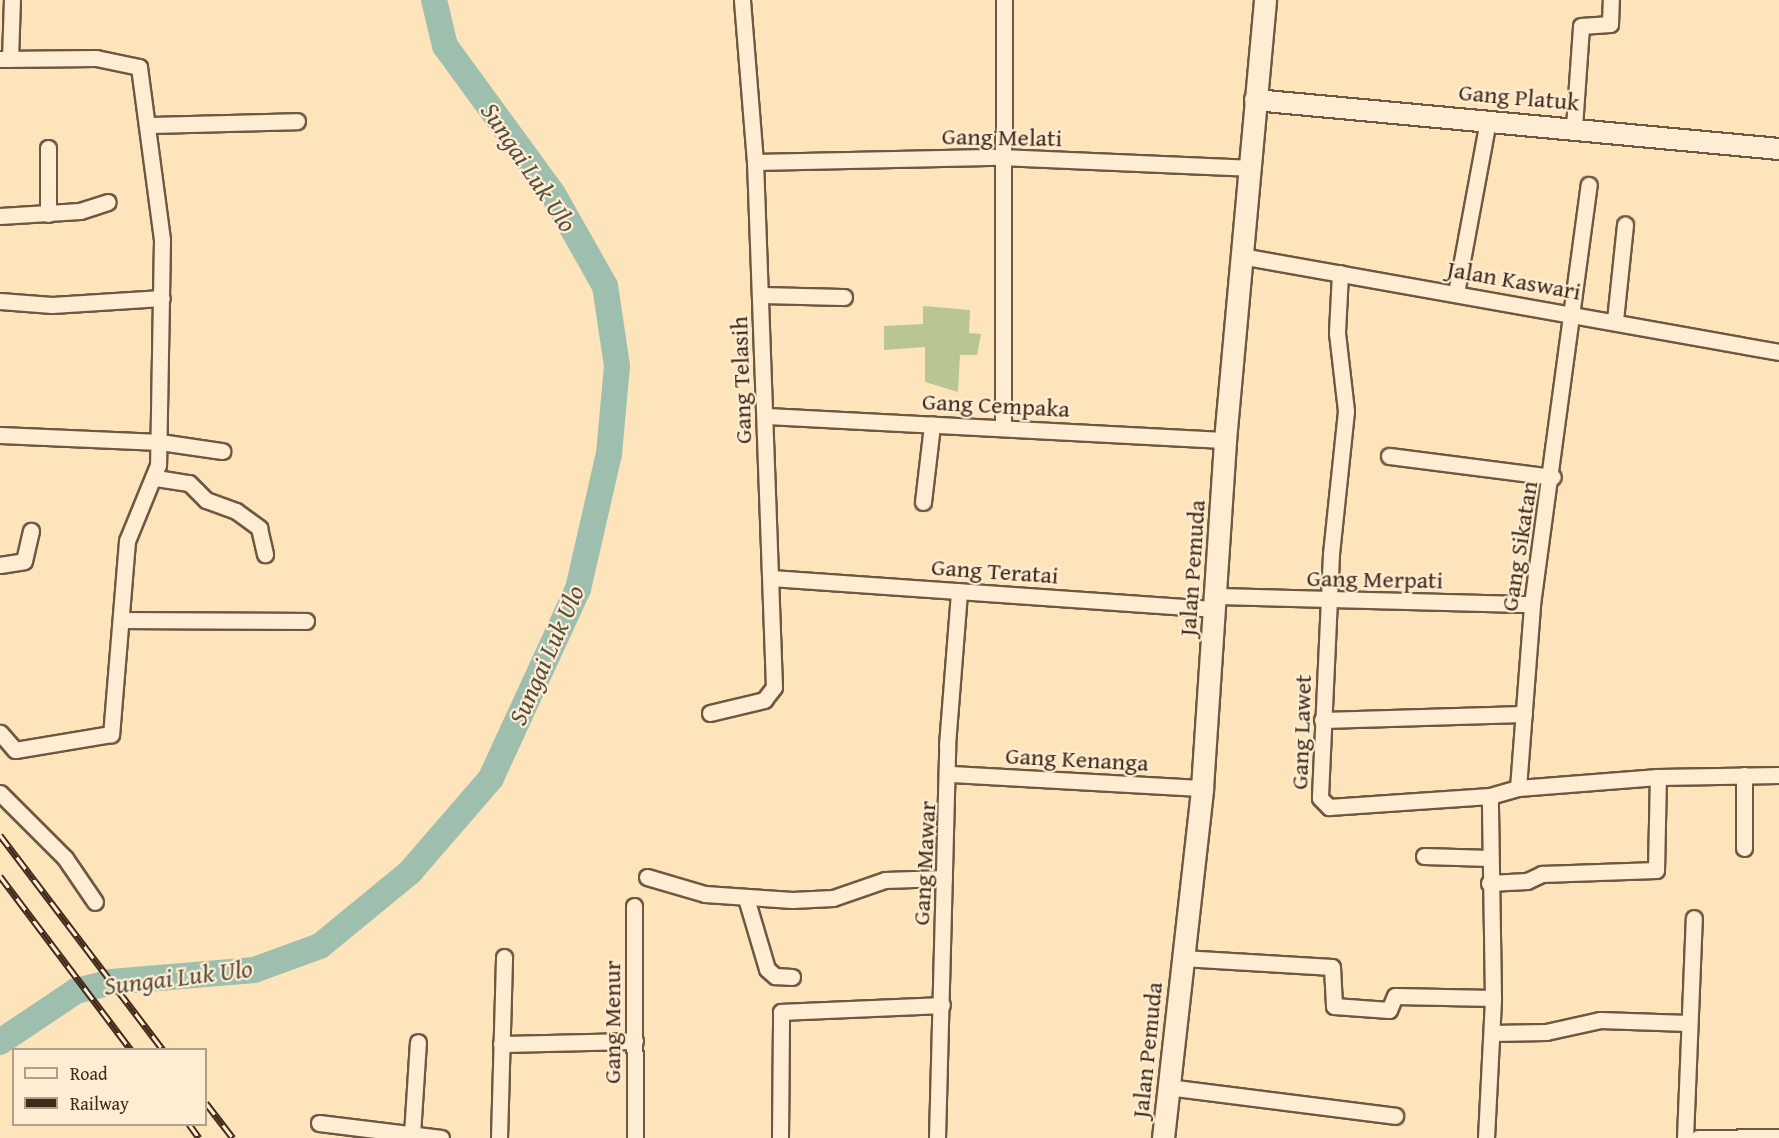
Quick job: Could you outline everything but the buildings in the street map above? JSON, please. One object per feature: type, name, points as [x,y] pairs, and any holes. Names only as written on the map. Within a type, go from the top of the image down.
[{"type":"main road","name":"Jalan Pemuda","points":[[1163,1138],[1202,788],[1217,602],[1225,440],[1265,0]]},
{"type":"street","points":[[0,733],[15,750],[110,737],[123,620],[130,526],[156,478],[160,442],[162,240],[143,74],[132,61],[5,59],[12,0]]},
{"type":"street","name":"Gang Telasih","points":[[710,713],[772,694],[771,578],[755,162],[742,0]]},
{"type":"street","points":[[1003,428],[1000,157],[1004,0]]},
{"type":"street","points":[[1574,127],[1581,26],[1610,24],[1611,0]]},
{"type":"street","name":"Gang Platuk","points":[[1255,100],[1574,127],[1779,149]]},
{"type":"street","points":[[149,125],[297,120]]},
{"type":"street","points":[[1456,293],[1488,120]]},
{"type":"street","points":[[48,148],[48,214]]},
{"type":"street","name":"Gang Melati","points":[[755,162],[1000,157],[1248,168]]},
{"type":"street","name":"Gang Sikatan","points":[[1518,788],[1532,604],[1553,477],[1589,185]]},
{"type":"street","points":[[0,216],[48,214],[108,202]]},
{"type":"street","points":[[1615,320],[1625,225]]},
{"type":"street","name":"Jalan Kaswari","points":[[1241,256],[1572,312],[1779,352]]},
{"type":"street","name":"Gang Lawet","points":[[1340,273],[1337,333],[1346,411],[1329,601],[1322,720],[1322,804],[1491,796]]},
{"type":"street","points":[[760,295],[844,297]]},
{"type":"street","points":[[0,301],[52,305],[162,298]]},
{"type":"street","name":"Gang Cempaka","points":[[765,416],[1225,440]]},
{"type":"street","points":[[923,502],[932,425]]},
{"type":"street","points":[[0,435],[160,442],[222,451]]},
{"type":"street","points":[[1389,456],[1553,477]]},
{"type":"street","points":[[156,478],[189,483],[206,500],[236,511],[259,528],[265,554]]},
{"type":"street","points":[[0,565],[24,561],[30,531]]},
{"type":"street","name":"Gang Teratai","points":[[771,578],[959,591],[1217,602]]},
{"type":"street","name":"Gang Mawar","points":[[937,1138],[944,878],[950,774],[947,745],[959,591]]},
{"type":"street","name":"Gang Merpati","points":[[1217,602],[1532,604]]},
{"type":"street","points":[[123,620],[306,621]]},
{"type":"street","points":[[1322,720],[1524,714]]},
{"type":"street","name":"Gang Kenanga","points":[[950,774],[1202,788]]},
{"type":"street","points":[[1744,774],[1744,848]]},
{"type":"street","points":[[1486,1138],[1493,999],[1489,883],[1491,796],[1518,788],[1658,777],[1779,775]]},
{"type":"street","points":[[1489,883],[1527,882],[1542,874],[1656,870],[1658,777]]},
{"type":"street","points":[[0,793],[65,858],[95,902]]},
{"type":"street","points":[[1424,856],[1490,858]]},
{"type":"street","points":[[647,878],[705,894],[746,898],[822,900],[885,880],[944,878]]},
{"type":"street","points":[[746,898],[766,969],[775,976],[792,978]]},
{"type":"street","name":"Gang Menur","points":[[634,906],[635,1138]]},
{"type":"street","points":[[1685,1138],[1694,918]]},
{"type":"street","points":[[499,1138],[504,957]]},
{"type":"street","points":[[1182,958],[1332,967],[1334,1006],[1389,1010],[1395,996],[1493,999]]},
{"type":"street","points":[[780,1138],[781,1012],[942,1005]]},
{"type":"street","points":[[1492,1033],[1546,1032],[1600,1020],[1688,1023]]},
{"type":"street","points":[[501,1044],[635,1041]]},
{"type":"street","points":[[412,1134],[418,1042]]},
{"type":"street","points":[[1167,1087],[1395,1116]]},
{"type":"street","points":[[319,1123],[355,1132],[412,1134],[441,1138]]},
{"type":"street","points":[[1698,1138],[1779,1137]]},
{"type":"green space","points":[[923,306],[970,310],[969,333],[981,334],[977,355],[960,355],[958,392],[925,382],[925,347],[884,350],[884,326],[923,324]]},
{"type":"waterway","name":"Sungai Luk Ulo","points":[[0,1042],[76,991],[111,982],[254,970],[320,946],[410,872],[491,778],[578,589],[609,454],[617,366],[605,286],[553,194],[445,46],[434,0]]},
{"type":"railway","points":[[0,835],[161,1048]]},
{"type":"railway","points":[[0,876],[129,1048]]},
{"type":"railway","points":[[207,1104],[233,1138]]},
{"type":"railway","points":[[190,1126],[199,1138]]}]
